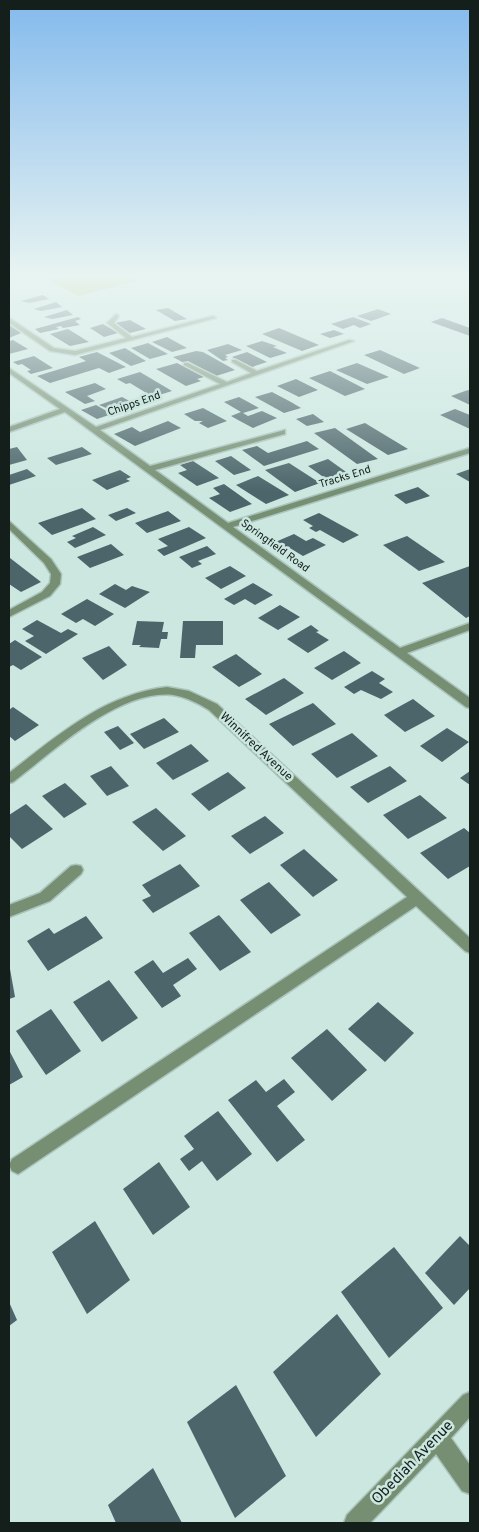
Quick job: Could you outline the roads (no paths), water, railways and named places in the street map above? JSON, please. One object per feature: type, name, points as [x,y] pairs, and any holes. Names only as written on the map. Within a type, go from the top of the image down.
[{"type":"street","points":[[50,348],[75,353]]},
{"type":"street","points":[[48,360],[93,348]]},
{"type":"street","name":"Chipps End","points":[[94,430],[330,348]]},
{"type":"street","points":[[234,362],[257,374]]},
{"type":"street","points":[[186,364],[226,384]]},
{"type":"street","name":"Springfield Road","points":[[9,370],[66,409],[470,704]]},
{"type":"street","points":[[9,430],[66,409]]},
{"type":"street","points":[[148,470],[282,432]]},
{"type":"street","name":"Tracks End","points":[[226,526],[470,450]]},
{"type":"street","points":[[9,524],[48,561],[56,574],[55,584],[46,594],[9,614]]},
{"type":"street","points":[[399,652],[470,626]]},
{"type":"street","name":"Winnifred Avenue","points":[[9,778],[115,703],[150,692],[168,691],[184,693],[213,707],[470,947]]},
{"type":"street","points":[[9,911],[45,897],[76,870]]},
{"type":"street","points":[[18,1166],[417,898]]},
{"type":"street","name":"Obediah Avenue","points":[[355,1523],[470,1402]]},
{"type":"street","points":[[437,1437],[470,1482]]}]
